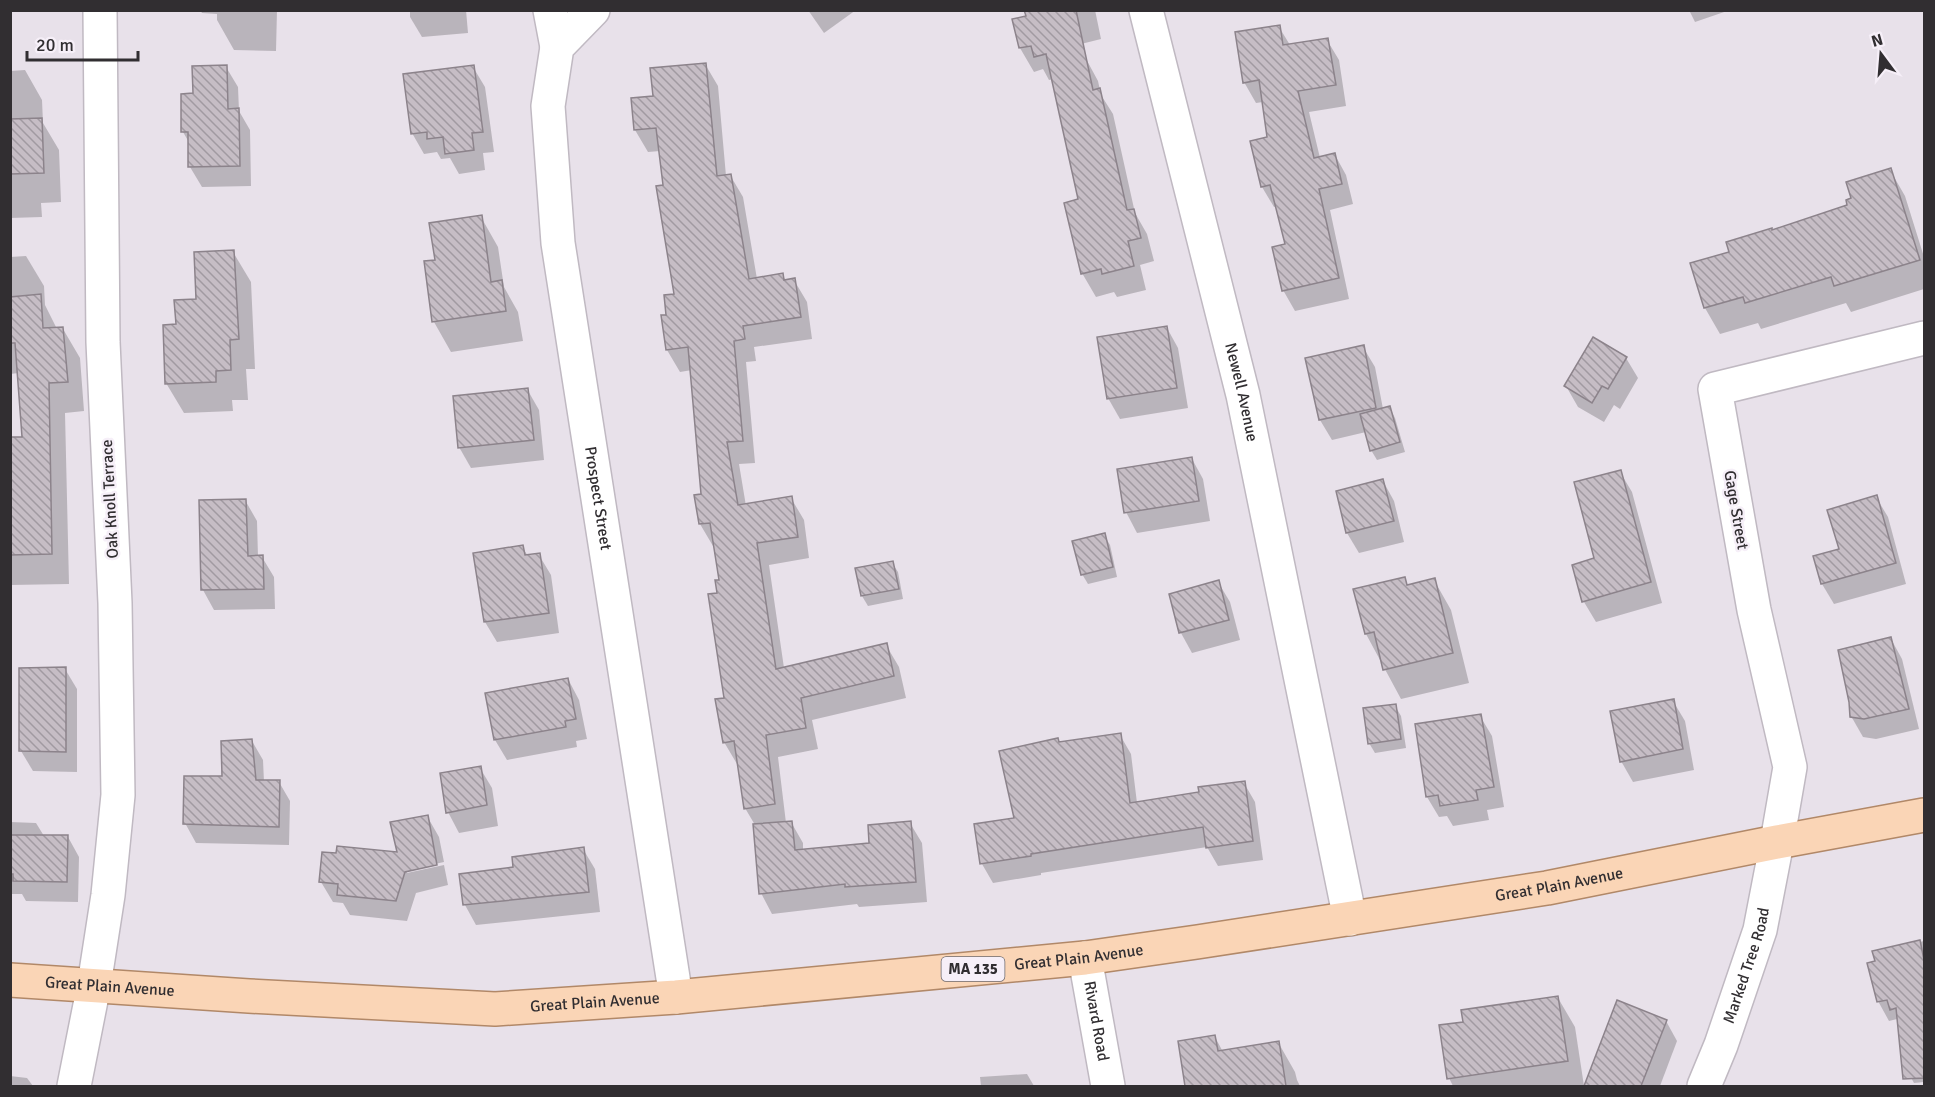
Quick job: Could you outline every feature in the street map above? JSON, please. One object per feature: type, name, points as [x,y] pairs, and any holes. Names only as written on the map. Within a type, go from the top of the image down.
[{"type":"main road","name":"Great Plain Avenue","points":[[10,980],[495,1009],[676,998],[1085,958],[1547,888],[1924,815]]},
{"type":"street","name":"Oak Knoll Terrace","points":[[74,1086],[94,985],[108,895],[118,795],[115,603],[103,342],[100,10]]},
{"type":"street","name":"Prospect Street","points":[[550,10],[557,47],[548,105],[558,243],[676,998]]},
{"type":"street","points":[[557,47],[593,10]]},
{"type":"street","name":"Newell Avenue","points":[[1146,10],[1243,396],[1350,919]]},
{"type":"street","name":"Gage Street","points":[[1778,842],[1790,767],[1754,610],[1715,389],[1924,338]]},
{"type":"street","name":"Marked Tree Road","points":[[1704,1086],[1721,1045],[1760,930],[1778,842]]},
{"type":"street","name":"Rivard Road","points":[[1085,958],[1108,1086]]},
{"type":"building","points":[[1024,10],[1076,10],[1093,90],[1100,88],[1127,210],[1134,209],[1141,238],[1128,241],[1134,266],[1102,274],[1101,269],[1081,274],[1064,203],[1078,199],[1046,54],[1034,57],[1031,46],[1019,48],[1012,19],[1026,16]]},
{"type":"building","points":[[1280,25],[1283,45],[1328,38],[1336,85],[1298,91],[1314,158],[1335,153],[1342,184],[1319,189],[1339,278],[1282,291],[1272,247],[1285,244],[1270,185],[1261,187],[1250,141],[1267,137],[1259,80],[1243,83],[1235,32]]},
{"type":"building","points":[[706,63],[717,176],[731,174],[749,279],[783,273],[784,280],[795,278],[801,317],[743,326],[745,339],[734,341],[743,441],[727,442],[738,505],[792,496],[798,537],[757,543],[776,669],[887,643],[894,676],[801,698],[806,728],[766,735],[775,804],[744,809],[734,741],[723,743],[715,699],[724,698],[708,594],[717,593],[715,580],[719,580],[710,523],[699,524],[694,495],[701,494],[688,347],[666,350],[661,315],[666,315],[664,295],[674,294],[656,186],[663,185],[656,128],[634,130],[631,98],[653,96],[650,68]]},
{"type":"building","points":[[227,65],[228,109],[239,108],[240,166],[188,167],[188,132],[181,132],[181,94],[193,93],[192,66]]},
{"type":"building","points":[[474,65],[483,132],[472,133],[474,150],[445,154],[443,137],[427,139],[427,132],[411,134],[403,74]]},
{"type":"building","points":[[42,118],[44,173],[10,174],[10,119]]},
{"type":"building","points":[[1891,168],[1920,260],[1834,286],[1831,277],[1745,303],[1743,297],[1704,308],[1690,263],[1729,252],[1726,242],[1772,228],[1772,230],[1847,205],[1846,200],[1851,198],[1846,182]]},
{"type":"building","points":[[482,215],[491,282],[502,280],[506,311],[432,322],[424,261],[435,260],[429,223]]},
{"type":"building","points":[[234,250],[239,339],[230,340],[231,370],[216,371],[216,382],[165,384],[163,325],[176,324],[174,300],[196,299],[194,252]]},
{"type":"building","points":[[41,294],[43,328],[63,327],[68,382],[49,383],[52,554],[10,555],[10,437],[22,437],[15,343],[10,343],[10,297]]},
{"type":"building","points":[[1167,326],[1177,388],[1107,399],[1097,337]]},
{"type":"building","points":[[1593,337],[1627,357],[1608,389],[1602,386],[1592,403],[1564,386]]},
{"type":"building","points":[[1364,345],[1376,408],[1319,420],[1305,358]]},
{"type":"building","points":[[528,388],[534,440],[458,448],[453,396]]},
{"type":"building","points":[[1390,406],[1400,442],[1370,451],[1360,414]]},
{"type":"building","points":[[1192,457],[1199,501],[1124,513],[1117,469]]},
{"type":"building","points":[[1621,470],[1651,582],[1582,602],[1572,565],[1594,558],[1574,482]]},
{"type":"building","points":[[1383,479],[1394,521],[1346,533],[1336,491]]},
{"type":"building","points":[[1877,495],[1896,563],[1821,584],[1813,556],[1839,549],[1827,510]]},
{"type":"building","points":[[246,499],[248,556],[263,555],[264,589],[201,590],[199,500]]},
{"type":"building","points":[[1105,533],[1113,567],[1081,575],[1072,541]]},
{"type":"building","points":[[523,545],[525,555],[540,553],[549,613],[484,622],[473,553]]},
{"type":"building","points":[[893,561],[899,589],[861,596],[855,568]]},
{"type":"building","points":[[1405,577],[1407,585],[1435,578],[1453,653],[1383,670],[1374,632],[1365,634],[1353,589]]},
{"type":"building","points":[[1219,580],[1229,620],[1179,633],[1169,594]]},
{"type":"building","points":[[1891,637],[1909,709],[1864,719],[1850,717],[1838,650]]},
{"type":"building","points":[[66,667],[66,752],[19,751],[19,668]]},
{"type":"building","points":[[568,678],[576,719],[565,721],[566,727],[494,740],[485,693]]},
{"type":"building","points":[[1674,699],[1683,749],[1620,762],[1610,711]]},
{"type":"building","points":[[1396,704],[1401,739],[1368,744],[1363,708]]},
{"type":"building","points":[[1481,714],[1494,787],[1476,790],[1478,800],[1440,806],[1438,795],[1426,797],[1415,724]]},
{"type":"building","points":[[1121,733],[1130,803],[1199,792],[1198,787],[1245,781],[1253,841],[1206,848],[1203,827],[980,864],[974,824],[1014,818],[999,751],[1058,738],[1059,742]]},
{"type":"building","points":[[252,739],[256,780],[280,780],[279,827],[183,824],[184,776],[222,776],[221,741]]},
{"type":"building","points":[[481,766],[487,805],[446,813],[440,773]]},
{"type":"building","points":[[428,815],[437,865],[405,872],[396,901],[337,895],[338,884],[319,882],[322,852],[336,853],[337,846],[397,852],[390,822]]},
{"type":"building","points":[[792,821],[795,850],[869,843],[868,825],[911,821],[916,882],[845,887],[845,884],[759,894],[753,824]]},
{"type":"building","points":[[10,835],[68,835],[67,882],[13,881],[13,874],[10,874]]},
{"type":"building","points":[[584,847],[589,892],[463,905],[459,874],[513,867],[512,857]]},
{"type":"building","points":[[1920,940],[1924,960],[1924,1078],[1903,1079],[1896,1008],[1890,1010],[1887,1000],[1877,1002],[1867,963],[1875,961],[1872,951]]},
{"type":"building","points":[[1558,996],[1568,1061],[1447,1079],[1439,1025],[1463,1022],[1461,1010]]},
{"type":"building","points":[[1617,1000],[1667,1020],[1641,1086],[1584,1086]]},
{"type":"building","points":[[1215,1035],[1218,1051],[1279,1041],[1286,1086],[1185,1086],[1178,1041]]}]
